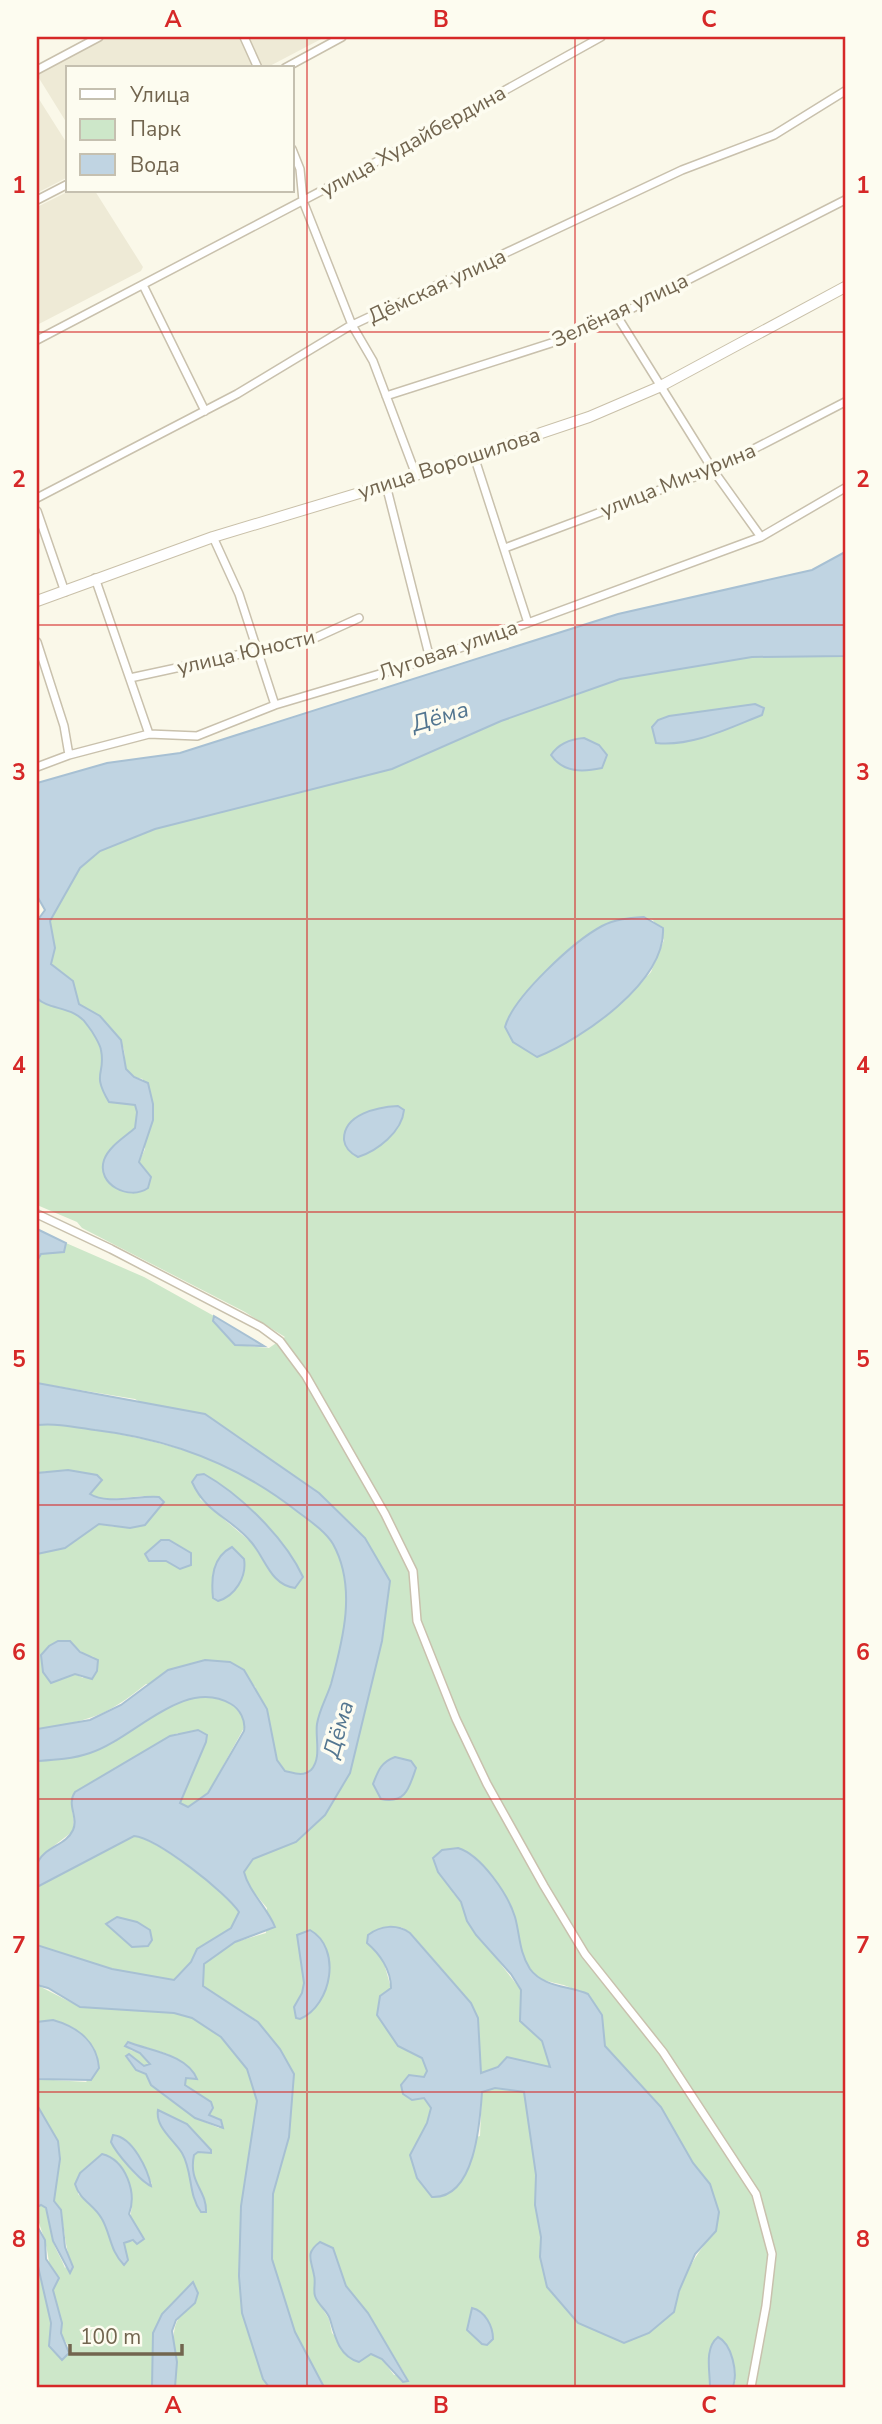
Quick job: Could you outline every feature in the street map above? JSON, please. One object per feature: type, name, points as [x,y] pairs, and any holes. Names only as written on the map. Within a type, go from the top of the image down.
[{"type":"street","points":[[37,69],[98,37]]},
{"type":"street","points":[[244,37],[257,66]]},
{"type":"street","points":[[289,66],[342,37]]},
{"type":"street","name":"улица Худайбердина","points":[[37,340],[303,201],[601,37]]},
{"type":"street","name":"Дёмская улица","points":[[37,498],[205,411],[352,326],[682,170],[774,135],[845,91]]},
{"type":"street","points":[[294,154],[300,169],[303,201],[352,326],[373,360],[416,475]]},
{"type":"street","points":[[37,200],[66,185]]},
{"type":"street","name":"Зелёная улица","points":[[386,396],[569,337],[617,316],[845,201]]},
{"type":"street","points":[[143,285],[205,411]]},
{"type":"street","name":"улица Ворошилова","points":[[37,601],[212,537],[386,485],[589,417],[659,387],[845,288]]},
{"type":"street","points":[[617,316],[713,470],[761,537]]},
{"type":"street","name":"улица Мичурина","points":[[505,548],[713,470],[845,402]]},
{"type":"street","points":[[474,456],[528,622]]},
{"type":"street","points":[[386,485],[430,659]]},
{"type":"street","name":"Луговая улица","points":[[37,767],[69,755],[149,734],[197,736],[275,705],[430,659],[761,537],[845,488]]},
{"type":"street","points":[[37,511],[65,592]]},
{"type":"street","points":[[212,537],[239,594],[275,705]]},
{"type":"street","points":[[95,578],[149,734]]},
{"type":"street","name":"улица Юности","points":[[130,678],[256,653],[314,638],[359,618]]},
{"type":"street","points":[[37,642],[64,726],[69,755]]},
{"type":"street","points":[[37,1214],[261,1327],[280,1341],[306,1376],[385,1514],[413,1571],[417,1620],[456,1719],[487,1784],[585,1954],[663,2052],[756,2194],[772,2254],[766,2306],[751,2387]]},
{"type":"shaded area","points":[[107,37],[239,37],[253,66],[66,66],[66,122],[37,75]]},
{"type":"shaded area","points":[[247,37],[325,37],[270,66],[260,66]]},
{"type":"shaded area","points":[[37,96],[66,142],[66,178],[37,193]]},
{"type":"shaded area","points":[[67,192],[96,192],[143,267],[141,271],[37,325],[37,207]]},
{"type":"green space","points":[[845,656],[845,2387],[733,2387],[736,2380],[710,2367],[710,2387],[324,2387],[295,2332],[272,2259],[273,2193],[289,2137],[259,2022],[203,1986],[204,1964],[235,1942],[266,1933],[267,1908],[247,1884],[244,1872],[253,1859],[296,1842],[350,1773],[382,1641],[365,1538],[135,1399],[37,1383],[37,1261],[41,1254],[64,1252],[66,1243],[144,1277],[214,1316],[214,1321],[235,1345],[269,1348],[285,1337],[245,1312],[82,1228],[77,1222],[37,1205],[37,998],[76,1015],[94,1034],[101,1049],[101,1085],[109,1102],[135,1105],[137,1112],[135,1128],[113,1146],[147,1172],[139,1162],[145,1149],[143,1079],[134,1077],[126,1069],[124,1050],[115,1033],[79,1004],[51,964],[55,948],[50,921],[80,868],[100,851],[155,829],[392,769],[501,721],[620,679],[752,657]],"holes":[[[645,917],[653,920],[664,940],[651,972],[590,1026],[554,1050],[505,1027],[528,990],[578,943],[608,926]],[[458,1848],[476,1859],[500,1887],[517,1924],[527,1964],[535,1975],[573,1989],[602,2015],[605,2046],[661,2107],[693,2163],[710,2184],[716,2231],[689,2269],[674,2312],[540,2257],[541,2237],[535,2205],[536,2175],[524,2092],[495,2088],[482,2092],[480,2136],[410,2155],[427,2123],[431,2108],[409,2075],[424,2077],[427,2071],[422,2058],[398,2046],[377,2015],[380,1996],[391,1988],[382,1956],[401,1927],[411,1933],[471,2003],[478,2018],[481,2073],[523,2061],[550,2068],[542,2041],[520,2021],[521,1990],[467,1921],[461,1902],[453,1893]],[[333,2248],[346,2286],[368,2313],[406,2376],[394,2375],[382,2359],[371,2354],[359,2362],[332,2333],[329,2319],[314,2295],[314,2275]]]},
{"type":"green space","points":[[50,1424],[147,1440],[208,1459],[265,1488],[314,1524],[333,1543],[341,1559],[345,1577],[346,1613],[336,1666],[318,1719],[318,1754],[311,1770],[302,1774],[285,1771],[277,1760],[255,1686],[146,1684],[119,1704],[95,1716],[37,1729],[37,1554],[65,1548],[99,1524],[115,1527],[144,1496],[99,1500],[90,1494],[96,1485],[49,1471],[37,1473],[37,1425]],"holes":[[[213,1479],[263,1523],[300,1572],[269,1570],[252,1543],[200,1499]],[[75,1646],[85,1655],[94,1657],[83,1678],[75,1674],[51,1683],[43,1672],[41,1655]]]},
{"type":"green space","points":[[194,1697],[211,1697],[226,1701],[238,1710],[245,1726],[208,1793],[188,1807],[180,1803],[185,1787],[178,1733],[170,1736],[75,1793],[72,1802],[72,1832],[47,1851],[37,1864],[37,1761],[91,1753],[178,1702]]},
{"type":"green space","points":[[134,1836],[158,1846],[191,1868],[240,1913],[231,1928],[197,1949],[191,1962],[174,1980],[112,1969],[37,1945],[37,1887]]},
{"type":"green space","points":[[37,1985],[80,2007],[174,2013],[192,2018],[221,2037],[247,2069],[257,2101],[241,2206],[239,2276],[242,2313],[263,2379],[269,2387],[175,2387],[174,2333],[180,2316],[188,2310],[183,2292],[162,2314],[153,2333],[152,2387],[37,2387],[37,2262],[51,2323],[49,2346],[62,2360],[69,2347],[60,2333],[60,2317],[37,2207],[41,2205],[48,2212],[53,2242],[65,2268],[71,2261],[61,2215],[54,2201],[59,2150],[37,2105],[37,2079],[86,2082],[99,2068],[92,2048],[78,2031],[59,2022],[37,2022]],"holes":[[[128,2042],[168,2054],[194,2073],[186,2078],[185,2084],[206,2099],[209,2115],[219,2120],[219,2128],[195,2118],[151,2085],[146,2074],[129,2062],[133,2059],[144,2066],[150,2064],[140,2053],[130,2050]],[[119,2136],[140,2157],[152,2184],[133,2172],[124,2158]],[[98,2157],[132,2206],[130,2218],[144,2239],[124,2243],[127,2262],[99,2214],[78,2194],[80,2173]]]},
{"type":"water","name":"Дёма","points":[[845,552],[845,656],[752,657],[620,679],[501,721],[392,769],[155,829],[100,851],[80,868],[50,921],[55,948],[51,964],[73,981],[79,1004],[100,1016],[121,1040],[126,1069],[134,1077],[148,1083],[153,1104],[153,1120],[139,1162],[151,1177],[148,1188],[132,1193],[110,1183],[105,1177],[104,1160],[113,1146],[135,1128],[137,1112],[135,1105],[109,1102],[100,1079],[100,1047],[83,1019],[37,998],[37,921],[45,910],[37,896],[37,783],[107,763],[180,753],[618,614],[812,570]]},
{"type":"water","points":[[755,704],[764,708],[762,715],[723,731],[683,742],[656,743],[652,727],[658,720],[669,716]]},
{"type":"water","points":[[584,738],[599,745],[607,755],[602,768],[574,770],[561,765],[551,755],[565,742]]},
{"type":"water","points":[[644,917],[663,928],[660,948],[651,968],[618,1006],[576,1037],[537,1057],[513,1042],[505,1027],[510,1015],[546,971],[576,944],[602,926],[617,920]]},
{"type":"water","points":[[398,1106],[404,1110],[402,1118],[387,1140],[358,1157],[348,1150],[344,1140],[345,1131],[355,1118],[372,1110]]},
{"type":"water","points":[[37,1229],[66,1243],[64,1252],[41,1254],[37,1261]]},
{"type":"water","points":[[214,1316],[264,1346],[235,1345],[213,1321]]},
{"type":"water","name":"Дёма","points":[[37,1383],[205,1414],[319,1493],[365,1538],[390,1581],[382,1641],[350,1773],[325,1815],[296,1842],[253,1859],[244,1872],[275,1927],[235,1942],[204,1964],[203,1986],[258,2022],[280,2049],[294,2074],[289,2137],[273,2194],[272,2259],[295,2332],[324,2387],[269,2387],[263,2379],[242,2313],[239,2276],[241,2206],[257,2101],[247,2069],[221,2037],[192,2018],[174,2013],[80,2007],[48,1988],[37,1985],[37,1945],[112,1969],[174,1980],[191,1962],[197,1949],[231,1928],[239,1912],[232,1903],[191,1868],[145,1839],[134,1836],[37,1887],[36,1870],[44,1854],[65,1840],[73,1830],[75,1820],[72,1802],[75,1792],[170,1736],[198,1730],[207,1735],[180,1803],[188,1807],[208,1793],[244,1731],[242,1716],[231,1704],[213,1697],[195,1698],[159,1713],[107,1746],[90,1753],[37,1761],[37,1729],[90,1720],[121,1705],[168,1670],[205,1660],[230,1662],[244,1670],[267,1709],[277,1760],[285,1771],[298,1774],[308,1772],[316,1760],[318,1719],[331,1684],[346,1614],[340,1561],[333,1544],[317,1526],[275,1495],[228,1468],[150,1440],[73,1427],[37,1425]]},
{"type":"water","points":[[68,1470],[97,1475],[102,1480],[90,1494],[97,1497],[159,1497],[164,1502],[145,1525],[130,1528],[99,1524],[65,1548],[37,1554],[37,1473]]},
{"type":"water","points":[[204,1474],[233,1493],[274,1533],[303,1577],[295,1588],[280,1582],[244,1534],[205,1502],[192,1482],[197,1475]]},
{"type":"water","points":[[161,1540],[169,1540],[191,1553],[191,1565],[180,1569],[166,1561],[149,1561],[145,1554]]},
{"type":"water","points":[[232,1547],[244,1559],[244,1572],[239,1585],[230,1595],[218,1601],[213,1598],[214,1569],[220,1557]]},
{"type":"water","points":[[58,1641],[70,1641],[80,1652],[98,1660],[97,1671],[92,1679],[75,1674],[51,1683],[43,1672],[41,1655]]},
{"type":"water","points":[[395,1757],[411,1761],[416,1768],[401,1797],[381,1799],[373,1784],[383,1764]]},
{"type":"water","points":[[458,1848],[476,1858],[506,1898],[515,1917],[526,1963],[535,1975],[549,1983],[588,1994],[602,2015],[605,2046],[661,2107],[693,2163],[710,2184],[719,2212],[716,2231],[695,2254],[679,2291],[674,2312],[649,2333],[624,2343],[578,2323],[547,2287],[540,2257],[541,2237],[535,2205],[536,2175],[524,2092],[495,2088],[482,2092],[477,2139],[466,2173],[458,2186],[446,2194],[432,2197],[417,2178],[410,2155],[427,2123],[431,2108],[424,2098],[412,2100],[403,2094],[401,2085],[409,2075],[424,2077],[427,2071],[422,2058],[398,2046],[377,2015],[380,1996],[391,1988],[391,1981],[384,1963],[367,1943],[368,1935],[389,1927],[410,1933],[471,2003],[478,2018],[481,2073],[498,2067],[507,2057],[550,2067],[542,2041],[520,2021],[521,1990],[511,1974],[476,1935],[467,1921],[461,1902],[438,1872],[433,1858],[442,1850]]},
{"type":"water","points":[[117,1917],[137,1922],[150,1930],[152,1940],[148,1946],[132,1947],[106,1924]]},
{"type":"water","points":[[310,1930],[320,1938],[326,1950],[329,1976],[320,2002],[300,2019],[296,2018],[294,2007],[304,1983],[297,1935]]},
{"type":"water","points":[[53,2020],[78,2031],[90,2043],[99,2068],[91,2080],[37,2079],[37,2022]]},
{"type":"water","points":[[128,2042],[167,2054],[185,2064],[197,2079],[186,2078],[185,2085],[211,2102],[213,2108],[209,2115],[221,2120],[223,2128],[195,2118],[151,2085],[146,2074],[136,2070],[126,2056],[129,2054],[144,2066],[150,2064],[140,2053],[125,2046]]},
{"type":"water","points":[[37,2105],[58,2141],[60,2159],[54,2201],[61,2210],[65,2247],[73,2267],[70,2273],[53,2241],[46,2208],[41,2205],[37,2207]]},
{"type":"water","points":[[158,2110],[187,2124],[211,2150],[211,2153],[198,2152],[194,2155],[193,2165],[195,2180],[206,2204],[206,2212],[201,2212],[197,2205],[185,2160],[179,2148],[162,2128]]},
{"type":"water","points":[[113,2135],[120,2137],[133,2148],[143,2163],[151,2186],[135,2173],[118,2153],[111,2142]]},
{"type":"water","points":[[102,2154],[117,2163],[128,2178],[132,2197],[129,2214],[144,2239],[137,2244],[133,2240],[124,2243],[128,2260],[124,2265],[116,2254],[102,2219],[80,2195],[75,2184],[80,2173]]},
{"type":"water","points":[[37,2226],[45,2240],[46,2259],[59,2278],[53,2290],[62,2323],[61,2333],[69,2353],[62,2360],[49,2346],[51,2323],[37,2262]]},
{"type":"water","points":[[320,2242],[333,2248],[346,2286],[368,2313],[408,2381],[403,2382],[382,2359],[371,2354],[359,2362],[342,2351],[329,2316],[314,2294],[315,2278],[310,2257],[312,2250]]},
{"type":"water","points":[[193,2282],[198,2293],[195,2303],[176,2320],[172,2331],[177,2362],[175,2387],[152,2387],[153,2333],[162,2314]]},
{"type":"water","points":[[472,2308],[481,2312],[490,2324],[493,2339],[487,2345],[482,2344],[467,2330]]},
{"type":"water","points":[[718,2337],[727,2346],[733,2359],[733,2387],[710,2387],[709,2353]]}]
